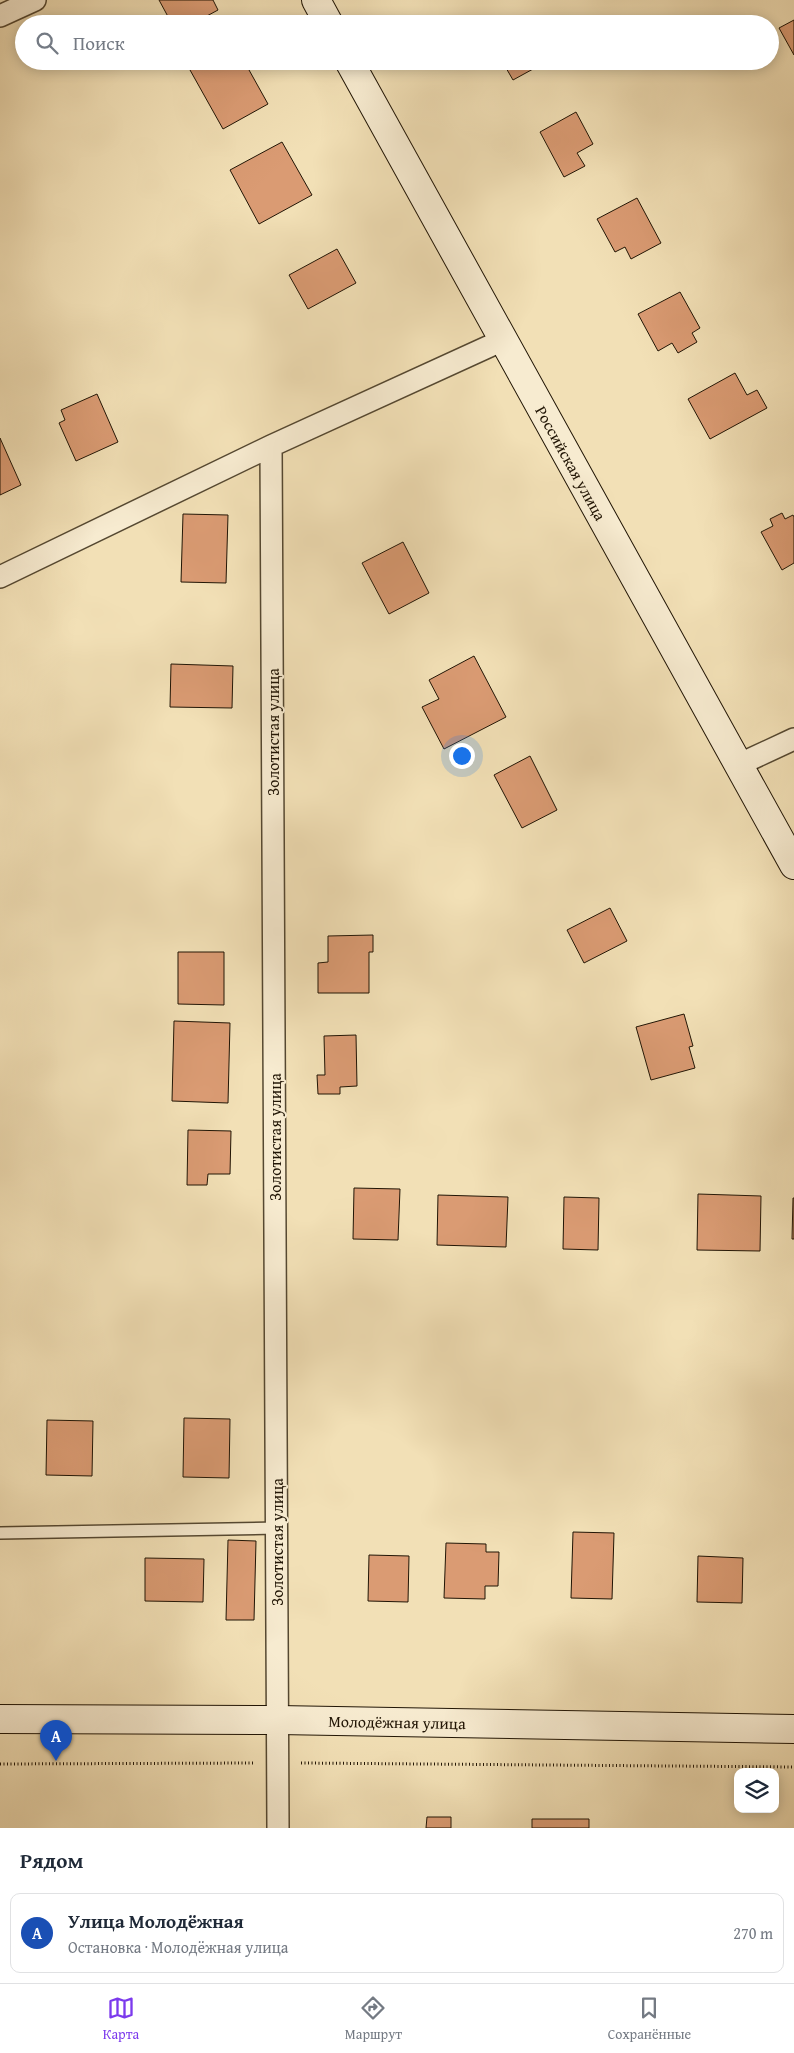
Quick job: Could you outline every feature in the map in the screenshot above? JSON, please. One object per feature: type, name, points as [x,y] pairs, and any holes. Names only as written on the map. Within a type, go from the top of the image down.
[{"type":"main road","points":[[316,0],[324,15]]},
{"type":"main road","name":"Российская улица","points":[[354,70],[794,865]]},
{"type":"main road","name":"Молодёжная улица","points":[[0,1719],[278,1720],[794,1729]]},
{"type":"street","points":[[0,16],[35,0]]},
{"type":"street","points":[[0,577],[271,446],[503,340]]},
{"type":"street","name":"Золотистая улица","points":[[271,446],[278,1828]]},
{"type":"street","points":[[738,764],[794,738]]},
{"type":"lane","points":[[0,1533],[277,1528]]},
{"type":"path","points":[[0,1764],[278,1763],[794,1767]]},
{"type":"building","points":[[159,0],[213,0],[218,10],[209,15],[167,15]]},
{"type":"building","points":[[794,20],[794,55],[779,28]]},
{"type":"building","points":[[190,70],[249,70],[268,104],[223,129]]},
{"type":"building","points":[[507,70],[531,70],[513,80]]},
{"type":"building","points":[[576,112],[593,144],[577,153],[585,166],[564,177],[540,132]]},
{"type":"building","points":[[282,142],[312,195],[259,224],[230,170]]},
{"type":"building","points":[[637,198],[661,243],[631,259],[625,247],[615,252],[597,219]]},
{"type":"building","points":[[337,249],[356,283],[308,309],[289,275]]},
{"type":"building","points":[[680,292],[700,328],[692,333],[697,342],[678,353],[672,343],[658,351],[638,314]]},
{"type":"building","points":[[735,373],[747,395],[757,390],[767,408],[710,439],[688,399]]},
{"type":"building","points":[[97,394],[118,442],[76,461],[59,423],[65,420],[61,410]]},
{"type":"building","points":[[0,438],[21,485],[0,495]]},
{"type":"building","points":[[782,513],[785,519],[793,515],[794,517],[794,563],[782,570],[761,532],[773,526],[770,519]]},
{"type":"building","points":[[183,514],[228,515],[226,583],[181,582]]},
{"type":"building","points":[[403,542],[429,593],[389,614],[362,563]]},
{"type":"building","points":[[474,656],[506,717],[444,749],[422,707],[439,699],[429,680]]},
{"type":"building","points":[[171,664],[233,666],[232,708],[170,707]]},
{"type":"building","points":[[530,756],[557,810],[522,828],[494,775]]},
{"type":"building","points":[[610,908],[627,941],[584,963],[567,930]]},
{"type":"building","points":[[373,935],[373,952],[369,952],[369,993],[318,993],[318,963],[328,962],[328,936]]},
{"type":"building","points":[[178,952],[224,952],[224,1005],[178,1004]]},
{"type":"building","points":[[684,1014],[693,1046],[689,1047],[695,1068],[651,1080],[636,1027]]},
{"type":"building","points":[[174,1021],[230,1023],[228,1103],[172,1101]]},
{"type":"building","points":[[356,1035],[357,1086],[340,1087],[340,1094],[318,1094],[317,1075],[325,1075],[324,1036]]},
{"type":"building","points":[[188,1130],[231,1131],[230,1174],[208,1174],[207,1185],[187,1185]]},
{"type":"building","points":[[354,1188],[400,1189],[398,1240],[353,1239]]},
{"type":"building","points":[[698,1194],[761,1196],[760,1251],[697,1250]]},
{"type":"building","points":[[438,1195],[508,1197],[506,1247],[437,1245]]},
{"type":"building","points":[[564,1197],[599,1198],[598,1250],[563,1249]]},
{"type":"building","points":[[793,1198],[794,1239],[792,1239]]},
{"type":"building","points":[[184,1418],[230,1419],[229,1478],[183,1477]]},
{"type":"building","points":[[47,1420],[93,1421],[92,1476],[46,1475]]},
{"type":"building","points":[[573,1532],[614,1533],[612,1599],[571,1598]]},
{"type":"building","points":[[228,1540],[256,1541],[254,1620],[226,1620]]},
{"type":"building","points":[[446,1543],[486,1544],[486,1552],[499,1552],[498,1586],[485,1586],[485,1599],[444,1598]]},
{"type":"building","points":[[369,1555],[409,1556],[408,1602],[368,1601]]},
{"type":"building","points":[[698,1556],[743,1558],[742,1603],[697,1602]]},
{"type":"building","points":[[145,1558],[204,1559],[203,1602],[145,1601]]},
{"type":"building","points":[[427,1817],[451,1817],[451,1828],[426,1828]]},
{"type":"building","points":[[532,1819],[589,1819],[589,1828],[532,1828]]},
{"type":"place","name":"Улица Молодёжная","points":[[56,1761]]}]
